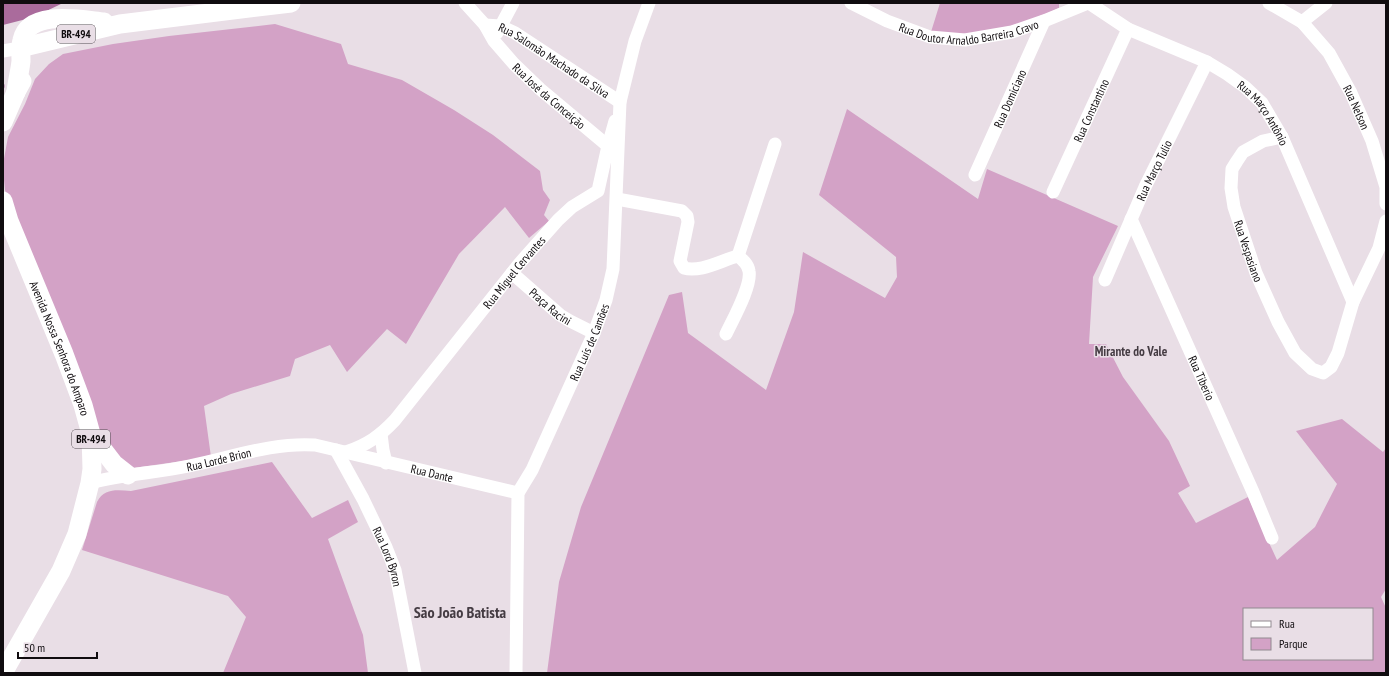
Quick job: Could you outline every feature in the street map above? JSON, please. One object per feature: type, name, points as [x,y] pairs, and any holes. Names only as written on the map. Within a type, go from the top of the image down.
[{"type":"highway","name":"BR-494","points":[[19,53],[39,51],[51,40],[120,24],[217,7],[266,7],[291,3]]},
{"type":"highway","points":[[3,122],[24,76],[19,53],[22,38],[31,27],[39,22],[51,19],[120,24]]},
{"type":"highway","name":"Avenida Nossa Senhora do Amparo","points":[[3,201],[9,221],[64,354],[91,434],[90,483],[77,534],[61,571],[3,673]]},
{"type":"highway","points":[[91,434],[114,464],[128,475]]},
{"type":"street","name":"Rua Salomão Machado da Silva","points":[[464,3],[485,25],[494,41]]},
{"type":"street","points":[[494,41],[500,26],[513,3]]},
{"type":"street","name":"Rua Luís de Camões","points":[[516,673],[518,494],[532,470],[594,333],[606,300],[614,269],[620,102],[635,41],[649,3]]},
{"type":"street","name":"Rua Doutor Arnaldo Barreira Cravo","points":[[851,3],[887,21],[930,37],[964,40],[1012,32],[1089,3]]},
{"type":"street","name":"Rua Março Antônio","points":[[1089,3],[1128,29],[1207,62],[1228,74],[1262,103],[1282,137],[1353,302]]},
{"type":"street","points":[[1270,3],[1302,22],[1326,3]]},
{"type":"street","name":"Rua Domiciano","points":[[975,175],[1044,21]]},
{"type":"street","name":"Rua Nelson","points":[[1302,22],[1329,54],[1351,93],[1372,141],[1386,187],[1386,204]]},
{"type":"street","name":"Rua Salomão Machado da Silva","points":[[485,25],[500,26],[529,41],[620,102]]},
{"type":"street","name":"Rua Constantino","points":[[1053,192],[1128,29]]},
{"type":"street","name":"Rua José da Conceição","points":[[494,41],[514,64],[540,89],[608,146]]},
{"type":"street","name":"Rua Março Tulio","points":[[1105,280],[1167,140],[1207,62]]},
{"type":"street","name":"Rua Miguel Cervantes","points":[[341,451],[356,449],[381,434],[395,420],[512,273],[558,220],[572,207],[598,191],[620,102]]},
{"type":"street","name":"Rua Vespasiano","points":[[1282,137],[1263,141],[1243,152],[1232,169],[1231,188],[1234,207],[1256,273],[1278,322],[1295,354],[1312,369],[1323,373],[1330,367],[1338,353],[1353,302]]},
{"type":"street","points":[[738,256],[775,144]]},
{"type":"street","points":[[617,199],[682,211],[687,216],[688,222],[680,261],[684,268],[698,270],[738,256]]},
{"type":"street","name":"Rua Tiberio","points":[[1131,219],[1253,492],[1272,538]]},
{"type":"street","points":[[1353,302],[1379,248],[1386,221]]},
{"type":"street","points":[[726,334],[749,281],[749,271],[745,262],[738,256]]},
{"type":"street","name":"Praça Racini","points":[[512,273],[560,315],[594,333]]},
{"type":"street","points":[[381,434],[386,462]]},
{"type":"street","name":"Rua Lorde Brion","points":[[90,483],[128,475],[189,466],[270,448],[292,445],[315,445],[341,451]]},
{"type":"street","name":"Rua Dante","points":[[341,451],[518,494]]},
{"type":"street","name":"Rua Lord Byron","points":[[341,451],[386,547],[395,570],[415,673]]},
{"type":"green space","points":[[940,3],[1059,3],[1059,8],[1036,18],[984,32],[959,34],[931,32]]},
{"type":"green space","points":[[275,24],[341,44],[348,64],[402,80],[454,110],[493,135],[540,171],[543,190],[550,200],[544,215],[549,221],[529,238],[505,207],[459,254],[406,344],[387,329],[347,372],[330,345],[295,359],[290,376],[231,394],[204,406],[211,457],[133,468],[109,450],[100,433],[11,213],[5,190],[3,170],[8,137],[25,104],[35,79],[49,64],[63,54],[113,44],[169,36]]},
{"type":"green space","points":[[847,109],[978,199],[987,169],[1118,226],[1093,277],[1089,344],[1106,344],[1123,377],[1169,441],[1190,486],[1178,493],[1196,523],[1248,497],[1277,560],[1315,527],[1337,484],[1296,431],[1342,419],[1383,452],[1386,448],[1386,589],[1381,597],[1386,608],[1386,673],[547,673],[559,582],[581,507],[669,295],[682,292],[688,333],[766,390],[794,312],[803,252],[885,298],[897,277],[896,257],[819,195]]},
{"type":"green space","points":[[272,462],[312,518],[348,500],[358,522],[328,539],[363,635],[368,673],[223,673],[246,617],[228,596],[82,550],[97,502],[103,494],[107,492],[116,490],[131,491]]},
{"type":"shaded area","points":[[3,3],[63,3],[34,17],[3,25]]},
{"type":"district","name":"Mirante do Vale","points":[[1131,351]]},
{"type":"district","name":"São João Batista","points":[[460,612]]}]
